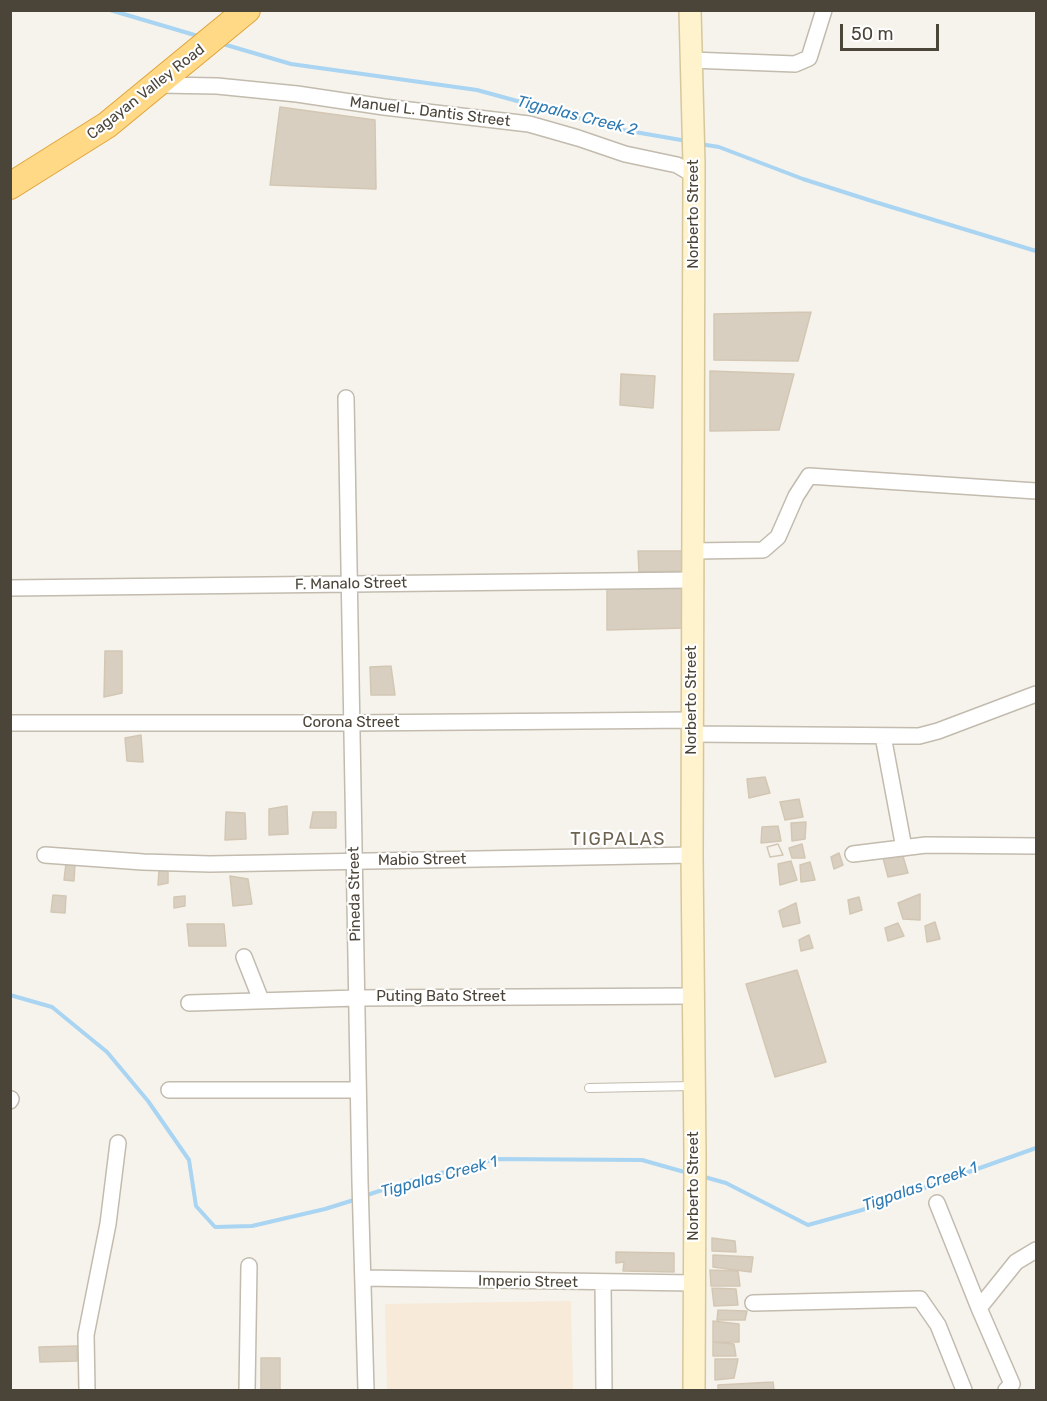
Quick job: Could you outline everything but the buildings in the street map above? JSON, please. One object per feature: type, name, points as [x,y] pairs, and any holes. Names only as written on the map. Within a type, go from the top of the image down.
[{"type":"highway","name":"Cagayan Valley Road","points":[[10,186],[107,125],[159,85],[247,10]]},
{"type":"main road","name":"Norberto Street","points":[[690,10],[694,170],[692,580],[694,1390]]},
{"type":"street","points":[[691,60],[795,64],[809,58],[824,10]]},
{"type":"street","name":"Manuel L. Dantis Street","points":[[159,85],[218,86],[297,94],[529,124],[625,154],[694,170]]},
{"type":"street","name":"Pineda Street","points":[[346,398],[358,1090],[366,1390]]},
{"type":"street","points":[[693,551],[763,550],[778,537],[796,496],[809,476],[1036,491]]},
{"type":"street","name":"F. Manalo Street","points":[[10,588],[692,580]]},
{"type":"street","name":"Corona Street","points":[[10,723],[351,723],[692,727],[919,736],[1036,694]]},
{"type":"street","points":[[883,736],[904,848]]},
{"type":"street","points":[[853,854],[926,845],[1036,846]]},
{"type":"street","name":"Mabio Street","points":[[45,855],[210,864],[692,855]]},
{"type":"street","points":[[244,957],[261,1000]]},
{"type":"street","name":"Puting Bato Street","points":[[189,1003],[357,998],[693,996]]},
{"type":"street","points":[[169,1090],[358,1090]]},
{"type":"street","points":[[87,1390],[86,1335],[108,1224],[118,1143]]},
{"type":"street","points":[[937,1203],[1012,1384],[1006,1390]]},
{"type":"street","points":[[979,1308],[1016,1262],[1036,1250]]},
{"type":"street","points":[[247,1390],[249,1266]]},
{"type":"street","name":"Imperio Street","points":[[363,1278],[693,1283]]},
{"type":"street","points":[[603,1283],[604,1390]]},
{"type":"street","points":[[753,1303],[920,1299],[939,1325],[964,1390]]},
{"type":"lane","points":[[589,1088],[694,1086]]},
{"type":"shaded area","points":[[571,1301],[573,1390],[387,1390],[385,1304]]},
{"type":"waterway","name":"Tigpalas Creek 2","points":[[110,10],[198,36]]},
{"type":"waterway","name":"Tigpalas Creek 2","points":[[223,44],[291,64],[477,90],[623,130],[687,141]]},
{"type":"waterway","name":"Tigpalas Creek 2","points":[[700,144],[719,147],[803,179],[1036,251]]},
{"type":"waterway","name":"Tigpalas Creek 1","points":[[10,995],[52,1007],[107,1052],[148,1101],[189,1160],[196,1206],[215,1227],[252,1226],[357,1199]]},
{"type":"waterway","name":"Tigpalas Creek 1","points":[[701,1176],[726,1183],[808,1225],[862,1210],[1036,1148]]},
{"type":"waterway","name":"Tigpalas Creek 1","points":[[364,1196],[410,1181],[496,1159],[642,1160],[688,1173]]},
{"type":"district","name":"TIGPALAS","points":[[618,840]]}]
